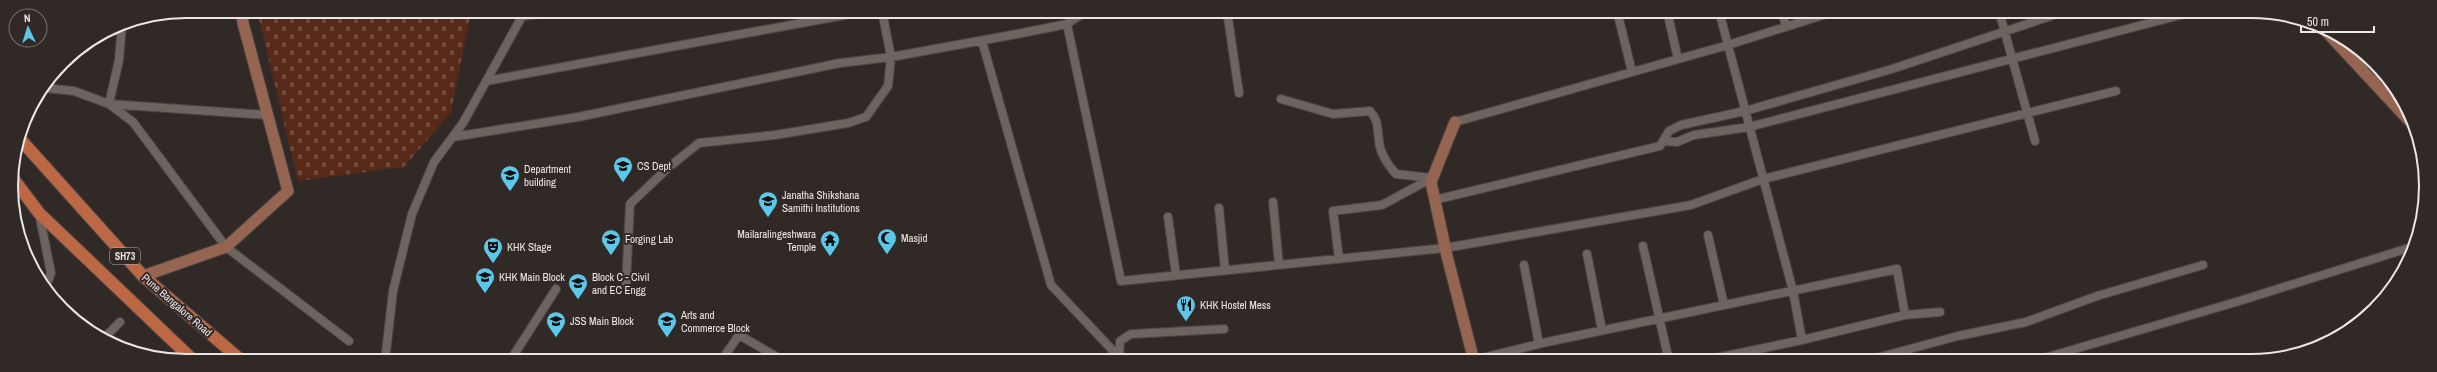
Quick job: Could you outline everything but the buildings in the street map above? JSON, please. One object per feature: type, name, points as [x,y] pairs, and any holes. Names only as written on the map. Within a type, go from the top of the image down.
[{"type":"main road","name":"Pune Bangalore Road","points":[[24,144],[143,276],[234,354]]},
{"type":"main road","name":"SH73","points":[[18,185],[40,213],[187,354]]},
{"type":"street","points":[[143,276],[226,247],[288,190],[243,18]]},
{"type":"street","points":[[386,354],[394,291],[412,214],[434,162],[463,123],[522,18]]},
{"type":"street","points":[[486,81],[829,18]]},
{"type":"street","points":[[626,284],[630,204],[669,167],[699,143],[775,135],[848,124],[866,117],[888,86],[891,57],[883,18]]},
{"type":"street","points":[[453,137],[578,117],[840,63],[891,57],[982,41],[1067,24],[1076,18]]},
{"type":"street","points":[[1228,18],[1239,93]]},
{"type":"street","points":[[1619,18],[1632,72]]},
{"type":"street","points":[[1669,18],[1678,59]]},
{"type":"street","points":[[1721,18],[1793,291],[1802,340]]},
{"type":"street","points":[[1784,18],[1786,27]]},
{"type":"street","points":[[1472,354],[1445,248],[1430,182],[1455,122],[1728,45],[1815,18]]},
{"type":"street","points":[[2002,18],[2035,141]]},
{"type":"street","points":[[1434,200],[1660,146],[1669,131],[1680,125],[1745,111],[1892,69],[2045,18]]},
{"type":"street","points":[[1664,141],[1677,142],[1694,135],[1749,126],[2169,18]]},
{"type":"street","points":[[1067,24],[1121,281],[1445,248],[1691,205],[1763,179],[2116,91]]},
{"type":"street","points":[[109,104],[119,60],[121,31]]},
{"type":"street","points":[[982,41],[1050,285],[1114,354]]},
{"type":"street","points":[[2336,42],[2402,113]]},
{"type":"street","points":[[2374,81],[2379,78]]},
{"type":"street","points":[[50,88],[74,91],[109,104],[268,115]]},
{"type":"street","points":[[1281,98],[1333,114],[1370,111],[1377,119],[1379,142],[1387,164],[1396,174],[1432,178]]},
{"type":"street","points":[[109,104],[133,122],[226,247],[349,341]]},
{"type":"street","points":[[1339,259],[1333,211],[1382,205],[1432,178]]},
{"type":"street","points":[[1273,202],[1279,265]]},
{"type":"street","points":[[1219,208],[1225,270]]},
{"type":"street","points":[[40,213],[51,273],[48,281]]},
{"type":"street","points":[[1168,217],[1176,275]]},
{"type":"street","points":[[1708,235],[1724,305]]},
{"type":"street","points":[[1643,246],[1668,354]]},
{"type":"street","points":[[2058,354],[2236,302],[2407,249]]},
{"type":"street","points":[[1587,254],[1602,330]]},
{"type":"street","points":[[1524,265],[1539,344]]},
{"type":"street","points":[[1891,354],[1958,336],[2026,322],[2097,296],[2203,265]]},
{"type":"street","points":[[1498,354],[1602,330],[1897,269],[1906,315]]},
{"type":"street","points":[[514,354],[556,289]]},
{"type":"street","points":[[1735,354],[1802,340],[1906,315],[1940,312]]},
{"type":"street","points":[[107,334],[120,322]]},
{"type":"street","points":[[1119,354],[1120,341],[1131,334],[1224,329]]},
{"type":"street","points":[[726,354],[739,335],[772,354]]},
{"type":"green space","points":[[259,18],[470,18],[451,112],[404,167],[298,181]]},
{"type":"place","name":"CS Dept","points":[[623,183]]},
{"type":"place","name":"Department building","points":[[510,192]]},
{"type":"place","name":"Janatha Shikshana Samithi Institutions","points":[[768,218]]},
{"type":"place","name":"Masjid","points":[[887,255]]},
{"type":"place","name":"Forging Lab","points":[[611,256]]},
{"type":"place","name":"Mailaralingeshwara Temple","points":[[830,257]]},
{"type":"place","name":"KHK Stage","points":[[493,264]]},
{"type":"place","name":"KHK Main Block","points":[[485,294]]},
{"type":"place","name":"Block C - Civil and EC Engg","points":[[578,300]]},
{"type":"place","name":"KHK Hostel Mess","points":[[1186,322]]},
{"type":"place","name":"JSS Main Block","points":[[556,338]]},
{"type":"place","name":"Arts and Commerce Block","points":[[667,338]]}]
